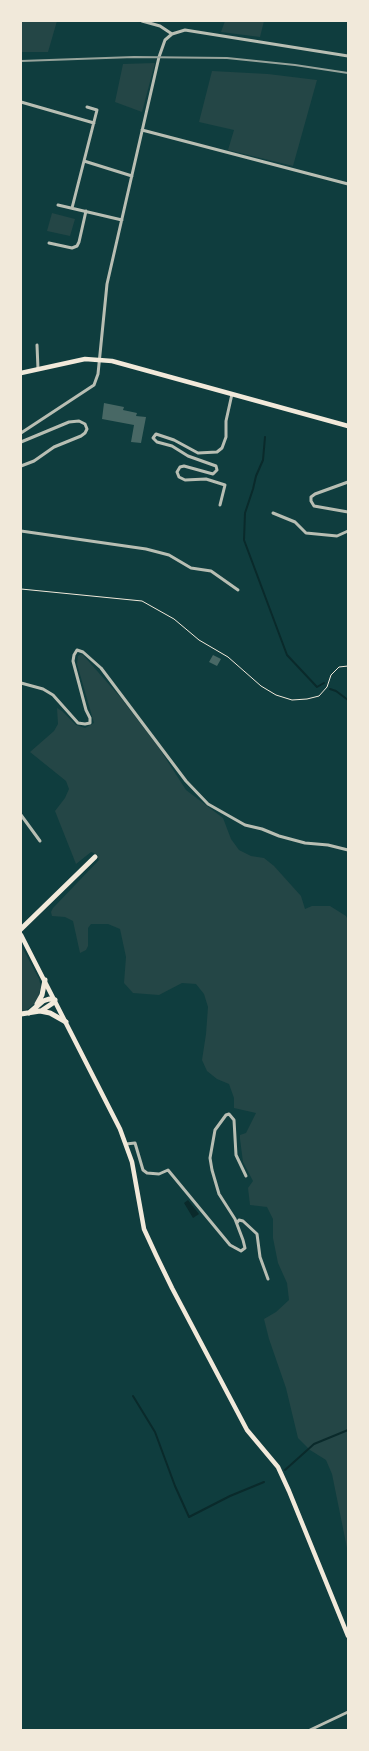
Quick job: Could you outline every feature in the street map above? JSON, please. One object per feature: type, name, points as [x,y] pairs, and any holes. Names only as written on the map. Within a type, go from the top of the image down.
[{"type":"main road","points":[[21,373],[85,359],[112,361],[348,426]]},
{"type":"main road","points":[[21,929],[95,857]]},
{"type":"main road","points":[[21,935],[45,980],[126,1144],[132,1162],[144,1229],[172,1288],[247,1430],[278,1467],[289,1490],[348,1636]]},
{"type":"main road","points":[[29,1013],[42,995],[45,980]]},
{"type":"main road","points":[[36,1005],[49,999],[55,1000]]},
{"type":"main road","points":[[40,1012],[53,1004],[55,1000]]},
{"type":"main road","points":[[21,1014],[40,1012],[50,1013],[66,1022]]},
{"type":"street","points":[[142,21],[160,26],[172,34]]},
{"type":"street","points":[[21,433],[94,385],[98,374],[107,284],[159,57],[166,40],[172,34],[185,30],[348,56]]},
{"type":"street","points":[[21,102],[94,123]]},
{"type":"street","points":[[72,208],[97,110],[87,107]]},
{"type":"street","points":[[142,130],[348,184]]},
{"type":"street","points":[[84,161],[132,176]]},
{"type":"street","points":[[58,204],[122,220]]},
{"type":"street","points":[[49,243],[72,248],[77,246],[86,211]]},
{"type":"street","points":[[37,345],[38,369]]},
{"type":"street","points":[[220,505],[225,485],[206,480],[185,480],[179,477],[177,472],[180,467],[184,466],[213,474],[217,470],[216,466],[188,456],[172,446],[157,442],[153,438],[156,434],[159,434],[198,453],[217,452],[222,448],[226,437],[226,421],[232,394]]},
{"type":"street","points":[[21,442],[69,422],[79,421],[85,424],[87,429],[81,436],[54,447],[34,461],[21,466]]},
{"type":"street","points":[[348,482],[315,494],[311,499],[311,503],[314,506],[348,512]]},
{"type":"street","points":[[273,513],[296,522],[306,532],[336,536],[348,531]]},
{"type":"street","points":[[21,531],[146,549],[170,555],[191,568],[211,571],[238,590]]},
{"type":"street","points":[[21,683],[43,689],[53,696],[78,723],[90,723],[90,718],[86,710],[74,661],[74,655],[77,650],[83,652],[101,668],[186,781],[208,804],[230,818],[251,827],[262,829],[288,839],[304,843],[340,847],[348,850]]},
{"type":"street","points":[[21,815],[40,841]]},
{"type":"street","points":[[126,1144],[135,1144],[144,1170],[147,1174],[159,1174],[168,1170],[230,1245],[241,1251],[245,1248],[245,1246],[228,1206],[219,1194],[210,1158],[215,1130],[226,1115],[229,1114],[234,1120],[236,1155],[246,1176]]},
{"type":"street","points":[[236,1223],[239,1220],[243,1221],[257,1234],[260,1257],[268,1280]]},
{"type":"street","points":[[310,1730],[348,1712]]},
{"type":"path","points":[[21,589],[142,602],[174,618],[199,640],[228,657],[261,686],[276,695],[292,700],[307,699],[319,696],[327,686],[330,675],[339,667],[348,666]]},
{"type":"shaded area","points":[[21,21],[57,21],[48,52],[21,52]]},
{"type":"shaded area","points":[[225,21],[264,21],[260,37],[221,32]]},
{"type":"shaded area","points":[[155,63],[142,112],[115,102],[123,64]]},
{"type":"shaded area","points":[[212,71],[268,74],[317,80],[293,166],[228,150],[234,130],[199,122]]},
{"type":"shaded area","points":[[52,213],[75,219],[70,236],[47,231]]},
{"type":"shaded area","points":[[81,654],[121,698],[159,748],[186,790],[223,818],[231,839],[239,850],[251,856],[264,858],[274,866],[301,896],[305,909],[312,906],[330,906],[346,916],[348,920],[348,1553],[332,1474],[326,1460],[310,1450],[298,1438],[286,1388],[269,1339],[264,1319],[276,1312],[289,1300],[287,1283],[278,1263],[273,1238],[273,1219],[267,1207],[250,1205],[248,1188],[253,1181],[243,1162],[240,1135],[246,1133],[256,1113],[234,1108],[234,1098],[229,1084],[217,1079],[207,1071],[202,1060],[208,1007],[204,994],[196,984],[182,983],[159,995],[133,993],[124,983],[126,957],[120,929],[108,924],[91,924],[88,928],[88,946],[86,950],[80,953],[73,921],[65,917],[52,916],[51,912],[53,908],[99,860],[94,853],[91,852],[76,864],[55,811],[65,798],[69,789],[66,781],[30,752],[54,731],[58,724],[57,708],[76,725],[85,728],[94,723],[77,664],[78,656]]},
{"type":"shaded area","points":[[21,945],[39,979],[41,987],[34,1004],[21,1012]]},
{"type":"shaded area","points":[[188,1200],[199,1214],[193,1218],[184,1203]]},
{"type":"building","points":[[104,403],[124,407],[123,410],[137,413],[136,416],[146,417],[141,443],[131,442],[134,425],[102,419]]},
{"type":"building","points":[[213,655],[221,659],[217,666],[209,662]]},
{"type":"waterway","points":[[265,437],[263,460],[256,476],[245,513],[244,540],[287,655],[317,687],[324,683]]},
{"type":"waterway","points":[[330,689],[336,691],[348,700]]},
{"type":"waterway","points":[[133,1396],[155,1432],[175,1486],[189,1517],[230,1496],[264,1482]]},
{"type":"waterway","points":[[285,1470],[314,1444],[348,1430]]},
{"type":"railway","points":[[21,61],[134,57],[227,58],[295,65],[348,73]]}]
